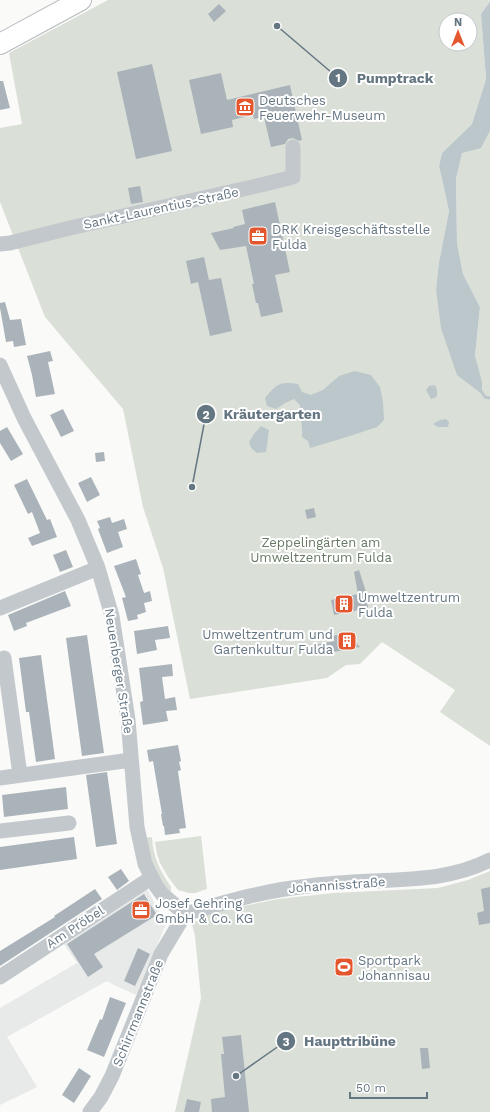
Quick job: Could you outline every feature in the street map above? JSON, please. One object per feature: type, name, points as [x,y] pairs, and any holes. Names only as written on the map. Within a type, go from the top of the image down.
[{"type":"main road","points":[[0,44],[81,0]]},
{"type":"street","name":"Sankt-Laurentius-Straße","points":[[0,244],[261,186],[293,177],[293,147]]},
{"type":"street","name":"Neuenberger Straße","points":[[0,365],[24,418],[78,520],[98,568],[112,616],[128,720],[137,827],[144,857],[151,878],[156,886],[162,894],[184,914]]},
{"type":"street","points":[[0,608],[98,568]]},
{"type":"street","points":[[4,658],[20,776]]},
{"type":"street","points":[[0,778],[132,760]]},
{"type":"street","points":[[0,831],[69,823]]},
{"type":"street","name":"Johannisstraße","points":[[184,914],[277,890],[328,884],[429,878],[460,872],[490,860]]},
{"type":"street","name":"Am Pröbel","points":[[0,977],[151,878]]},
{"type":"street","name":"Schirrmannstraße","points":[[90,1112],[112,1076],[161,954],[184,914]]},
{"type":"shaded area","points":[[490,1],[490,131],[481,148],[462,153],[456,179],[457,243],[463,274],[480,307],[475,356],[482,382],[482,394],[457,375],[441,328],[436,289],[439,262],[449,211],[439,166],[442,153],[472,124],[486,79],[481,14]]},
{"type":"shaded area","points":[[355,371],[371,375],[380,387],[384,420],[377,427],[310,448],[308,441],[302,437],[300,405],[294,399],[276,409],[267,406],[265,398],[272,389],[283,383],[298,384],[302,392],[311,395],[323,390],[339,376]]},
{"type":"shaded area","points":[[435,385],[437,396],[431,399],[426,390],[429,386]]},
{"type":"shaded area","points":[[446,419],[449,422],[448,427],[438,427],[433,424],[440,420]]},
{"type":"shaded area","points":[[261,426],[269,430],[266,452],[257,453],[251,448],[249,442]]},
{"type":"shaded area","points":[[147,889],[166,924],[136,995],[107,981],[7,1037],[37,1087],[0,1105],[0,1008],[77,963],[64,944]]},
{"type":"green space","name":"Zeppelingärten am Umweltzentrum Fulda","points":[[108,0],[490,0],[481,14],[486,79],[472,124],[442,153],[439,166],[449,211],[439,262],[436,289],[475,356],[480,307],[463,274],[457,243],[456,179],[462,152],[481,147],[490,131],[490,746],[440,712],[455,690],[382,642],[360,664],[346,665],[327,678],[190,699],[163,568],[143,507],[123,409],[45,317],[0,202],[0,128],[22,124],[9,53]]},
{"type":"green space","points":[[201,836],[207,889],[195,893],[178,890],[160,863],[155,842]]},
{"type":"green space","points":[[152,837],[156,858],[160,869],[171,887],[170,892],[155,874],[144,838]]},
{"type":"green space","name":"Sportpark Johannisau","points":[[490,871],[490,1112],[175,1112],[201,998],[195,936],[192,924],[204,916],[223,910],[278,899],[334,893],[438,888],[468,880]]},
{"type":"building","points":[[219,4],[226,11],[214,22],[208,14]]},
{"type":"building","points":[[152,64],[172,151],[136,159],[117,72]]},
{"type":"building","name":"Deutsches Feuerwehr-Museum","points":[[221,73],[227,100],[290,85],[302,140],[299,141],[293,138],[288,139],[285,144],[271,147],[264,117],[254,119],[253,115],[232,120],[233,127],[201,134],[189,80]]},
{"type":"building","points":[[0,81],[3,81],[10,108],[0,110]]},
{"type":"building","points":[[140,186],[143,202],[131,204],[128,188]]},
{"type":"building","points":[[275,202],[290,272],[275,275],[283,312],[261,317],[258,303],[256,303],[252,284],[254,284],[246,246],[220,250],[211,233],[245,224],[242,210]]},
{"type":"building","points":[[204,257],[209,280],[221,278],[232,331],[210,336],[198,282],[191,284],[186,261]]},
{"type":"building","points":[[5,302],[10,320],[21,319],[26,345],[14,347],[13,341],[6,342],[0,308],[0,303]]},
{"type":"building","points":[[50,351],[53,361],[48,362],[55,394],[36,397],[27,356]]},
{"type":"building","points":[[63,409],[74,431],[61,437],[50,415]]},
{"type":"building","points":[[7,427],[23,454],[11,461],[0,443],[0,431]]},
{"type":"building","points":[[104,452],[105,461],[96,462],[95,453]]},
{"type":"building","points":[[91,477],[100,495],[87,502],[78,483]]},
{"type":"building","points":[[27,479],[47,520],[50,519],[57,537],[32,546],[28,538],[40,533],[32,512],[28,514],[14,485]]},
{"type":"building","points":[[314,508],[316,517],[307,519],[305,510]]},
{"type":"building","points":[[110,517],[112,523],[124,519],[127,529],[118,532],[123,547],[107,553],[98,529],[100,528],[97,521]]},
{"type":"building","points":[[66,550],[73,567],[60,572],[53,555]]},
{"type":"building","points":[[136,559],[141,574],[138,575],[144,593],[150,591],[152,601],[144,603],[146,612],[137,615],[138,619],[128,621],[122,598],[126,597],[114,566]]},
{"type":"building","points":[[359,570],[366,592],[368,608],[334,615],[331,600],[358,594],[354,572]]},
{"type":"building","points":[[65,591],[71,606],[26,623],[27,626],[14,631],[8,615]]},
{"type":"building","points":[[168,626],[170,638],[155,640],[157,650],[137,654],[134,631]]},
{"type":"building","name":"Umweltzentrum und Gartenkultur Fulda","points":[[348,633],[360,647],[311,656],[309,646],[335,641],[332,636]]},
{"type":"building","points":[[87,635],[104,753],[82,756],[66,638]]},
{"type":"building","points":[[41,655],[55,759],[36,762],[29,712],[26,712],[19,658]]},
{"type":"building","points":[[172,664],[173,676],[162,677],[165,699],[175,697],[177,710],[166,711],[168,721],[143,725],[140,702],[143,701],[139,668]]},
{"type":"building","points":[[178,745],[181,770],[178,771],[186,828],[179,829],[180,833],[165,835],[153,761],[149,762],[147,750]]},
{"type":"building","points":[[107,772],[117,844],[96,847],[86,775]]},
{"type":"building","points":[[66,787],[68,809],[4,817],[2,795]]},
{"type":"building","points":[[74,837],[77,859],[0,870],[0,847]]},
{"type":"building","points":[[121,869],[129,881],[117,890],[108,877]]},
{"type":"building","points":[[490,887],[490,923],[479,925],[477,913],[484,911],[481,889]]},
{"type":"building","points":[[95,889],[102,899],[0,966],[0,951],[55,917],[54,916]]},
{"type":"building","points":[[144,894],[157,915],[94,954],[103,967],[88,977],[67,944]]},
{"type":"building","points":[[138,948],[150,954],[135,986],[124,981]]},
{"type":"building","points":[[110,997],[126,1003],[104,1057],[87,1050],[100,1019],[102,1020]]},
{"type":"building","points":[[241,1035],[249,1112],[212,1112],[211,1099],[225,1097],[221,1054],[224,1054],[222,1037]]},
{"type":"building","points":[[420,1048],[428,1048],[430,1068],[422,1069]]},
{"type":"building","points":[[79,1068],[91,1076],[74,1103],[62,1095]]},
{"type":"building","points":[[187,1099],[201,1102],[199,1112],[184,1112]]},
{"type":"waterway","points":[[481,391],[485,397],[490,398]]},
{"type":"place","name":"Pumptrack","points":[[277,26]]},
{"type":"place","name":"Deutsches Feuerwehr-Museum","points":[[245,107]]},
{"type":"place","name":"DRK Kreisgeschäftsstelle Fulda","points":[[258,236]]},
{"type":"place","name":"Kräutergarten","points":[[192,487]]},
{"type":"place","name":"Umweltzentrum Fulda","points":[[344,604]]},
{"type":"place","name":"Umweltzentrum und Gartenkultur Fulda","points":[[347,641]]},
{"type":"place","name":"Josef Gehring GmbH & Co. KG","points":[[141,910]]},
{"type":"place","name":"Sportpark Johannisau","points":[[344,967]]},
{"type":"place","name":"Haupttribüne","points":[[236,1076]]}]
